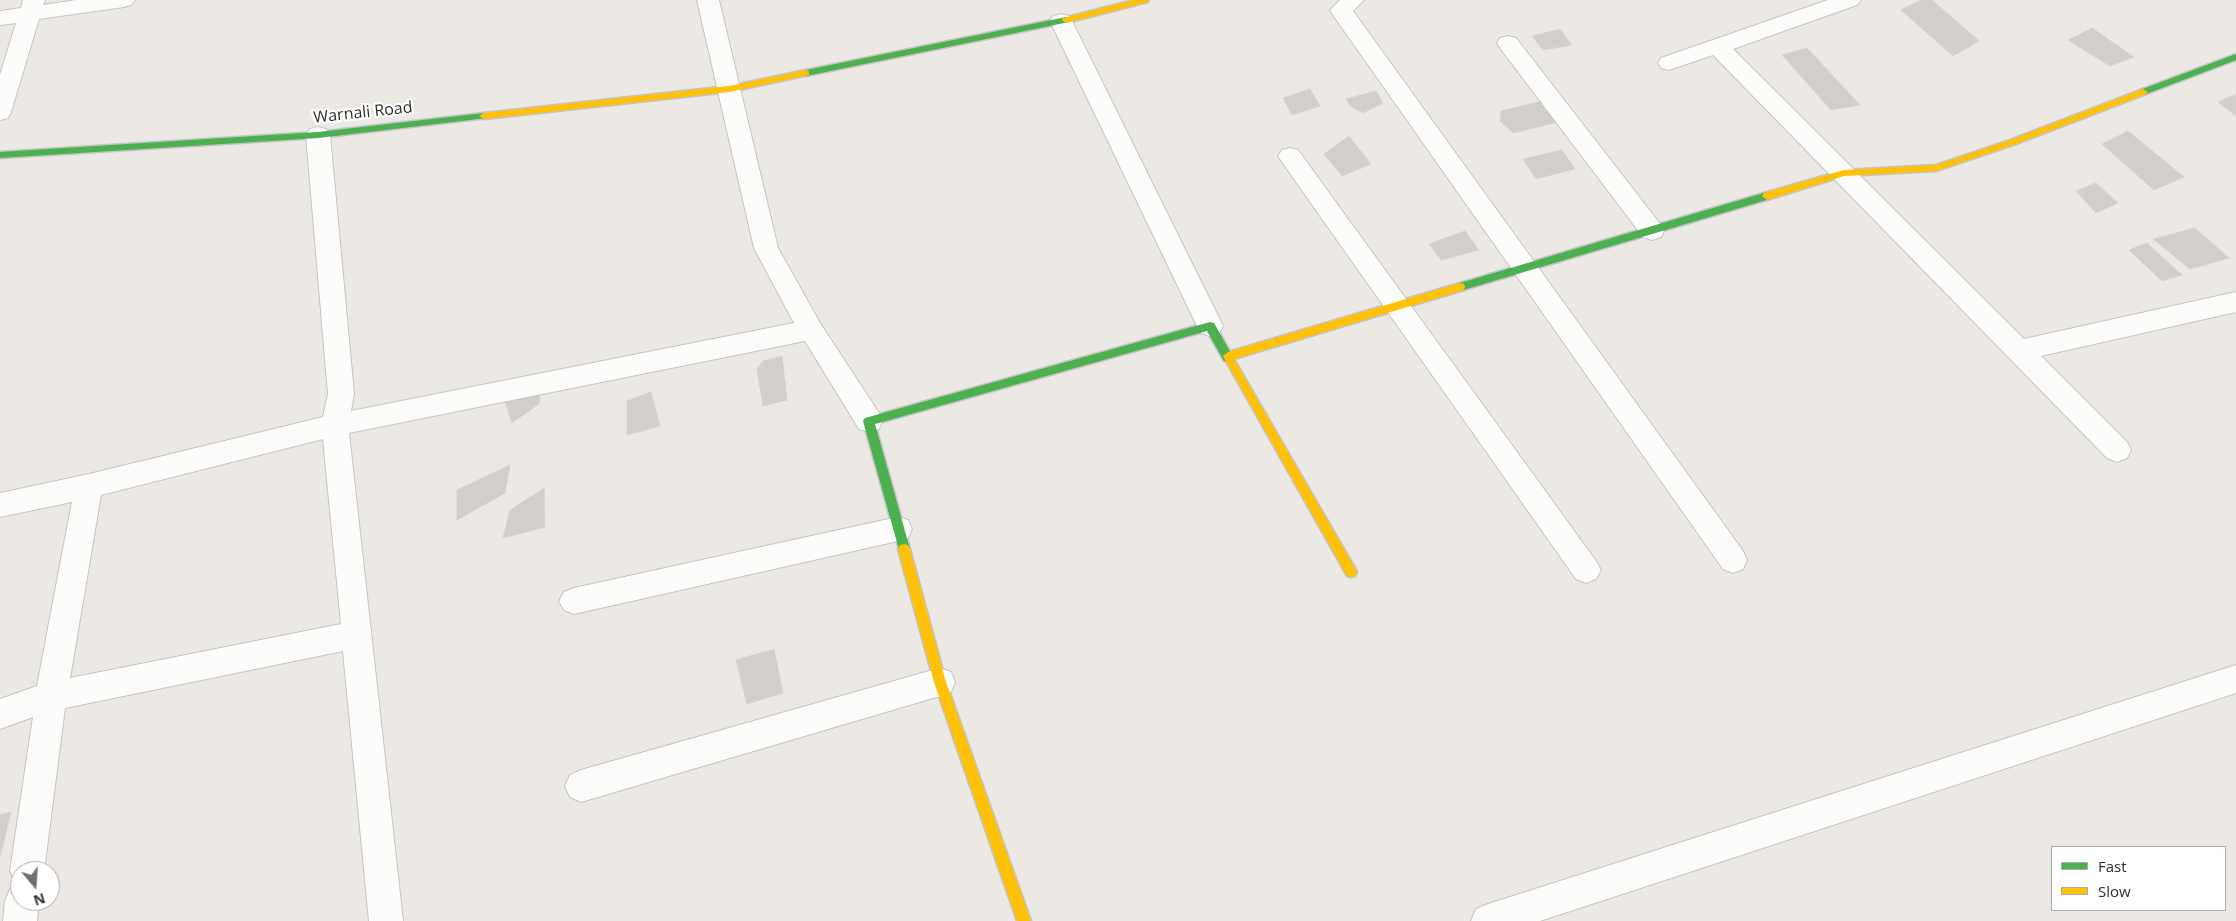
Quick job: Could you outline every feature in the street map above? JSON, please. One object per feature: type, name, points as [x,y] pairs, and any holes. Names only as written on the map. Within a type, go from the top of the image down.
[{"type":"street","points":[[0,18],[32,7],[124,0]]},
{"type":"street","points":[[708,0],[766,248],[811,330],[869,421],[940,682],[1024,921]]},
{"type":"street","name":"Warnali Road","points":[[0,155],[318,135],[729,89],[1061,21],[1145,0]]},
{"type":"street","points":[[1353,0],[1341,10],[1733,560]]},
{"type":"street","points":[[1668,63],[1850,0]]},
{"type":"street","points":[[0,112],[32,7]]},
{"type":"street","points":[[1061,21],[1210,326],[1351,572]]},
{"type":"street","points":[[1508,43],[1652,231]]},
{"type":"street","points":[[1717,46],[2117,450]]},
{"type":"street","points":[[1228,356],[1844,173],[1936,168],[2013,142],[2236,57]]},
{"type":"street","points":[[318,135],[341,394],[335,424],[386,921]]},
{"type":"street","points":[[1290,156],[1586,570]]},
{"type":"street","points":[[2019,351],[2236,302]]},
{"type":"street","points":[[869,421],[1210,326]]},
{"type":"street","points":[[0,505],[89,486],[335,424],[811,330]]},
{"type":"street","points":[[27,861],[51,696],[89,486]]},
{"type":"street","points":[[574,601],[898,529]]},
{"type":"street","points":[[0,714],[51,696],[356,635]]},
{"type":"street","points":[[1488,921],[2236,679]]},
{"type":"street","points":[[581,786],[940,682]]},
{"type":"building","points":[[1921,0],[1932,0],[1979,41],[1953,56],[1901,10]]},
{"type":"building","points":[[2092,28],[2134,57],[2110,66],[2068,40]]},
{"type":"building","points":[[1560,29],[1572,45],[1543,50],[1532,36]]},
{"type":"building","points":[[1807,48],[1860,105],[1831,110],[1782,55]]},
{"type":"building","points":[[1310,89],[1320,106],[1292,115],[1283,98]]},
{"type":"building","points":[[1376,91],[1383,103],[1363,113],[1350,106],[1346,99]]},
{"type":"building","points":[[2236,94],[2236,116],[2218,102]]},
{"type":"building","points":[[1543,101],[1558,122],[1513,133],[1500,121],[1501,111]]},
{"type":"building","points":[[2128,131],[2184,177],[2154,190],[2102,144]]},
{"type":"building","points":[[1349,136],[1371,164],[1342,176],[1324,154]]},
{"type":"building","points":[[1562,150],[1575,169],[1536,179],[1523,159]]},
{"type":"building","points":[[2096,183],[2118,203],[2096,213],[2076,191]]},
{"type":"building","points":[[2195,228],[2229,258],[2190,269],[2153,239]]},
{"type":"building","points":[[1465,231],[1479,250],[1441,260],[1429,244]]},
{"type":"building","points":[[2147,243],[2182,275],[2162,281],[2129,250]]},
{"type":"building","points":[[782,356],[787,400],[763,406],[757,369],[763,361]]},
{"type":"building","points":[[539,391],[540,403],[512,423],[505,401]]},
{"type":"building","points":[[651,392],[660,426],[627,435],[627,401]]},
{"type":"building","points":[[510,465],[505,493],[457,520],[457,490]]},
{"type":"building","points":[[544,488],[545,527],[503,538],[510,510]]},
{"type":"building","points":[[774,649],[783,693],[747,704],[736,660]]},
{"type":"building","points":[[11,812],[0,857],[0,815]]},
{"type":"traffic: fast","points":[[806,73],[1066,20]]},
{"type":"traffic: fast","points":[[2143,92],[2236,57]]},
{"type":"traffic: fast","points":[[0,155],[318,135],[484,116]]},
{"type":"traffic: fast","points":[[1460,287],[1767,196]]},
{"type":"traffic: fast","points":[[904,549],[869,421],[1210,326],[1228,358]]},
{"type":"traffic: slow","points":[[1066,20],[1145,0]]},
{"type":"traffic: slow","points":[[484,116],[729,89],[806,73]]},
{"type":"traffic: slow","points":[[1767,196],[1844,173],[1936,168],[2013,142],[2143,92]]},
{"type":"traffic: slow","points":[[1228,356],[1460,287]]},
{"type":"traffic: slow","points":[[1228,358],[1351,572]]},
{"type":"traffic: slow","points":[[904,549],[940,682],[1024,921]]}]
